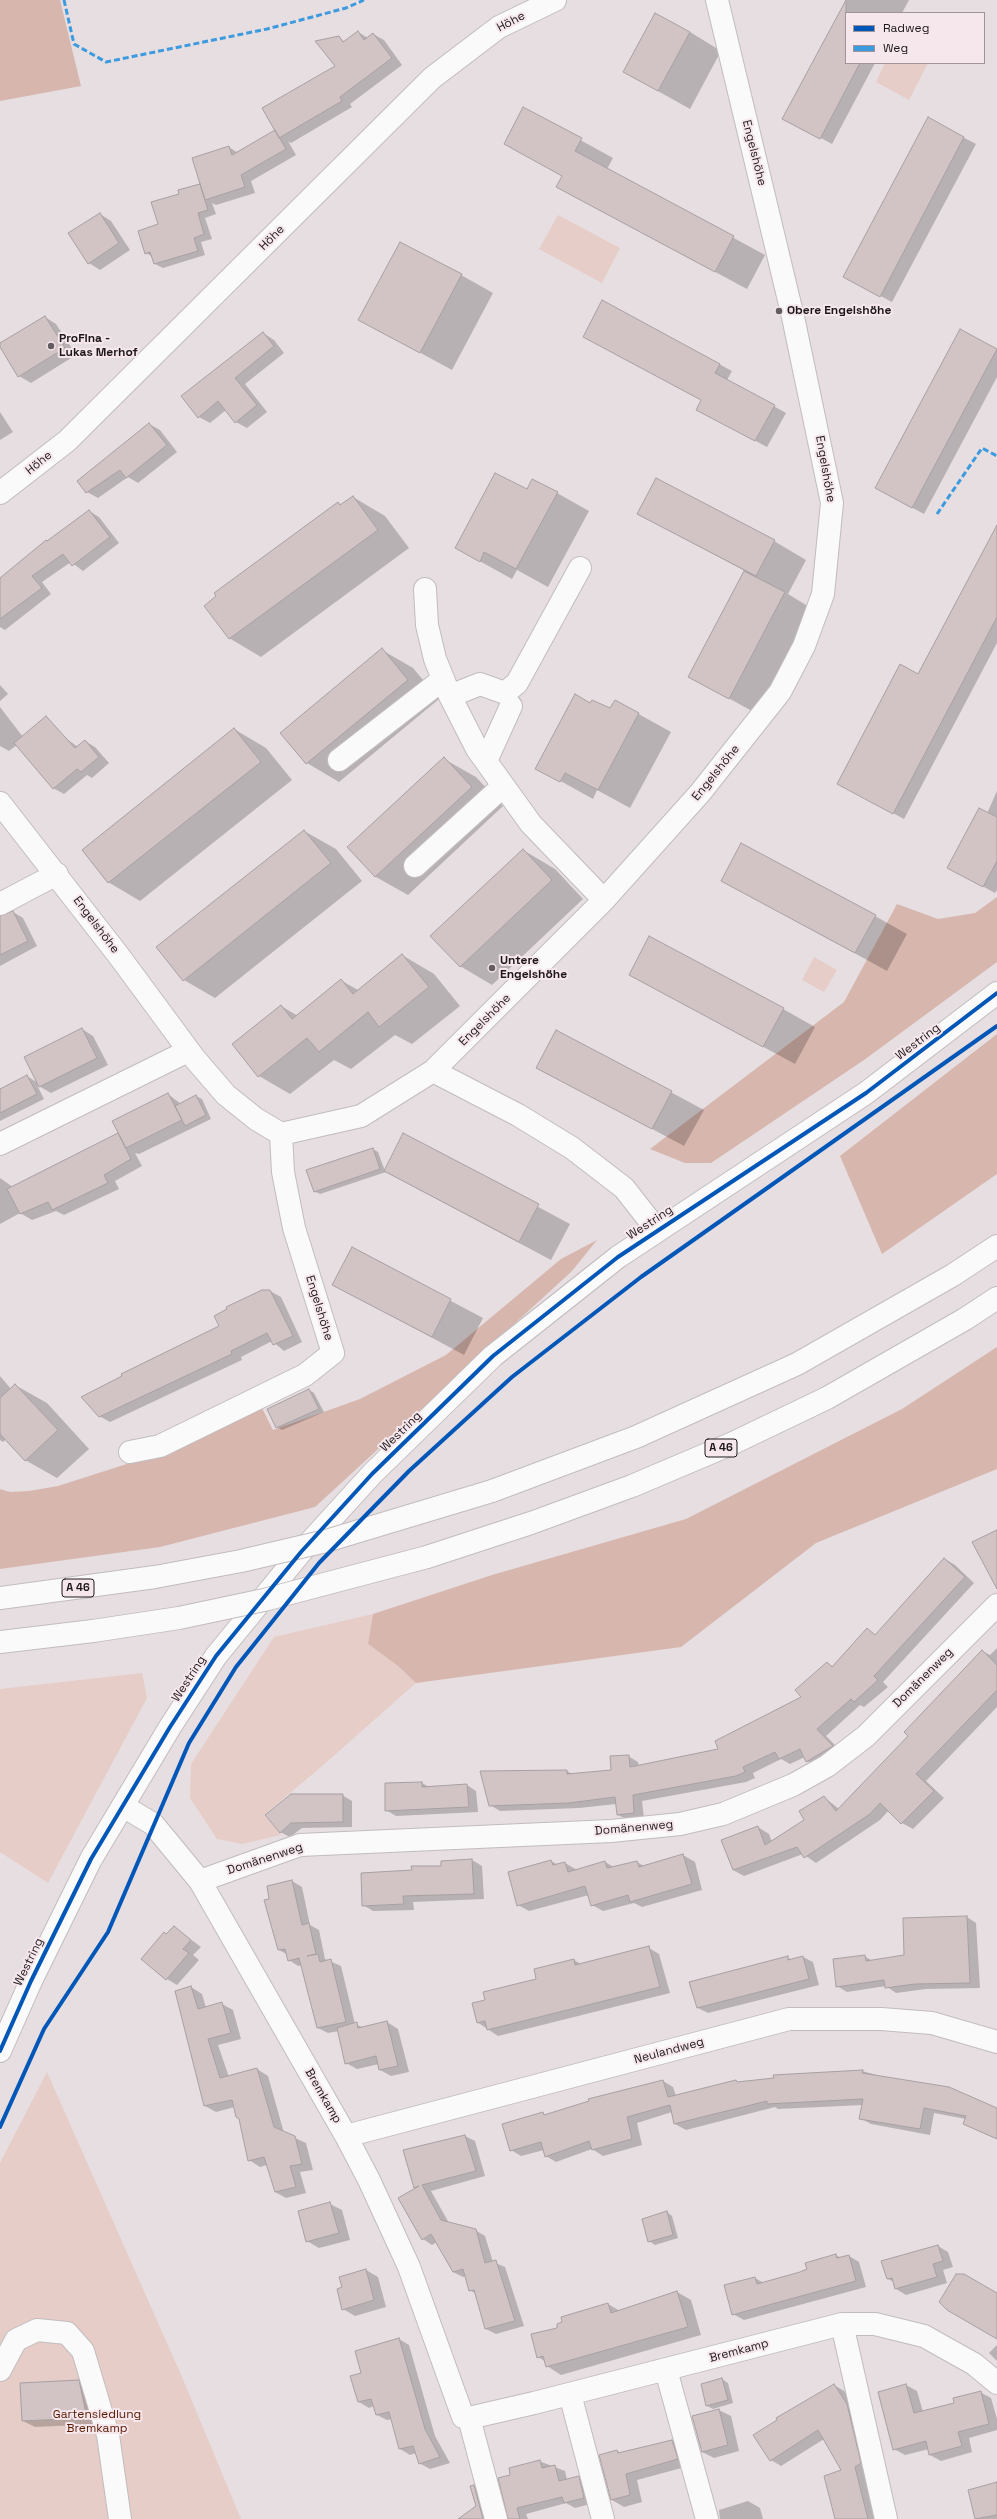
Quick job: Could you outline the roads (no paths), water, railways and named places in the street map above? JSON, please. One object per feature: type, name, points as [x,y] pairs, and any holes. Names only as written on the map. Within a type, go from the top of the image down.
[{"type":"main road","name":"Höhe","points":[[0,493],[67,441],[432,78],[499,27],[555,0]]},
{"type":"main road","name":"Engelshöhe","points":[[0,803],[57,874],[188,1051],[226,1095],[256,1119],[281,1134],[361,1116],[433,1071],[604,900],[700,793],[780,692],[804,646],[823,594],[832,503],[793,317],[717,0]]},
{"type":"main road","points":[[339,760],[446,688],[480,684],[505,693],[517,683],[580,568]]},
{"type":"main road","points":[[425,589],[427,625],[446,688],[486,761],[502,787],[554,850],[604,900]]},
{"type":"main road","points":[[486,761],[511,706]]},
{"type":"main road","points":[[415,866],[502,787]]},
{"type":"main road","points":[[0,904],[57,874]]},
{"type":"main road","name":"Westring","points":[[0,2051],[31,1981],[88,1866],[123,1806],[216,1656],[301,1552],[372,1474],[493,1356],[618,1257],[866,1093],[997,993]]},
{"type":"main road","points":[[0,1144],[188,1051]]},
{"type":"main road","points":[[433,1071],[518,1115],[572,1148],[624,1188],[657,1230]]},
{"type":"main road","name":"Engelshöhe","points":[[130,1452],[160,1446],[305,1375],[333,1353],[294,1228],[283,1172],[281,1134]]},
{"type":"main road","name":"A 46","points":[[0,1598],[155,1577],[241,1561],[326,1541],[492,1491],[636,1437],[797,1364],[953,1275],[997,1246]]},
{"type":"main road","name":"A 46","points":[[0,1642],[93,1631],[179,1618],[264,1600],[427,1557],[531,1523],[632,1486],[731,1444],[827,1398],[965,1319],[997,1298]]},
{"type":"main road","name":"Domänenweg","points":[[200,1881],[300,1845],[611,1831],[680,1824],[723,1814],[793,1785],[827,1766],[866,1736],[997,1605]]},
{"type":"main road","name":"Bremkamp","points":[[123,1806],[153,1824],[200,1881],[346,2136],[369,2180],[409,2267],[463,2417],[469,2418],[570,2394],[842,2324],[875,2324],[924,2336],[974,2364],[997,2383]]},
{"type":"main road","name":"Neulandweg","points":[[346,2136],[789,2019],[881,2019],[932,2023],[997,2042]]},
{"type":"main road","points":[[842,2324],[886,2519]]},
{"type":"main road","points":[[0,2370],[16,2340],[37,2330],[67,2333],[83,2351],[108,2435],[120,2519]]},
{"type":"main road","points":[[666,2370],[707,2519]]},
{"type":"main road","points":[[570,2394],[603,2519]]},
{"type":"main road","name":"Bremkamp","points":[[469,2418],[496,2519]]},
{"type":"place","name":"Obere Engelshöhe","points":[[779,311]]},
{"type":"place","name":"ProFina - Lukas Merhof","points":[[51,346]]},
{"type":"place","name":"Untere Engelshöhe","points":[[492,968]]},
{"type":"park label","name":"Gartensiedlung Bremkamp","points":[[97,2422]]}]
